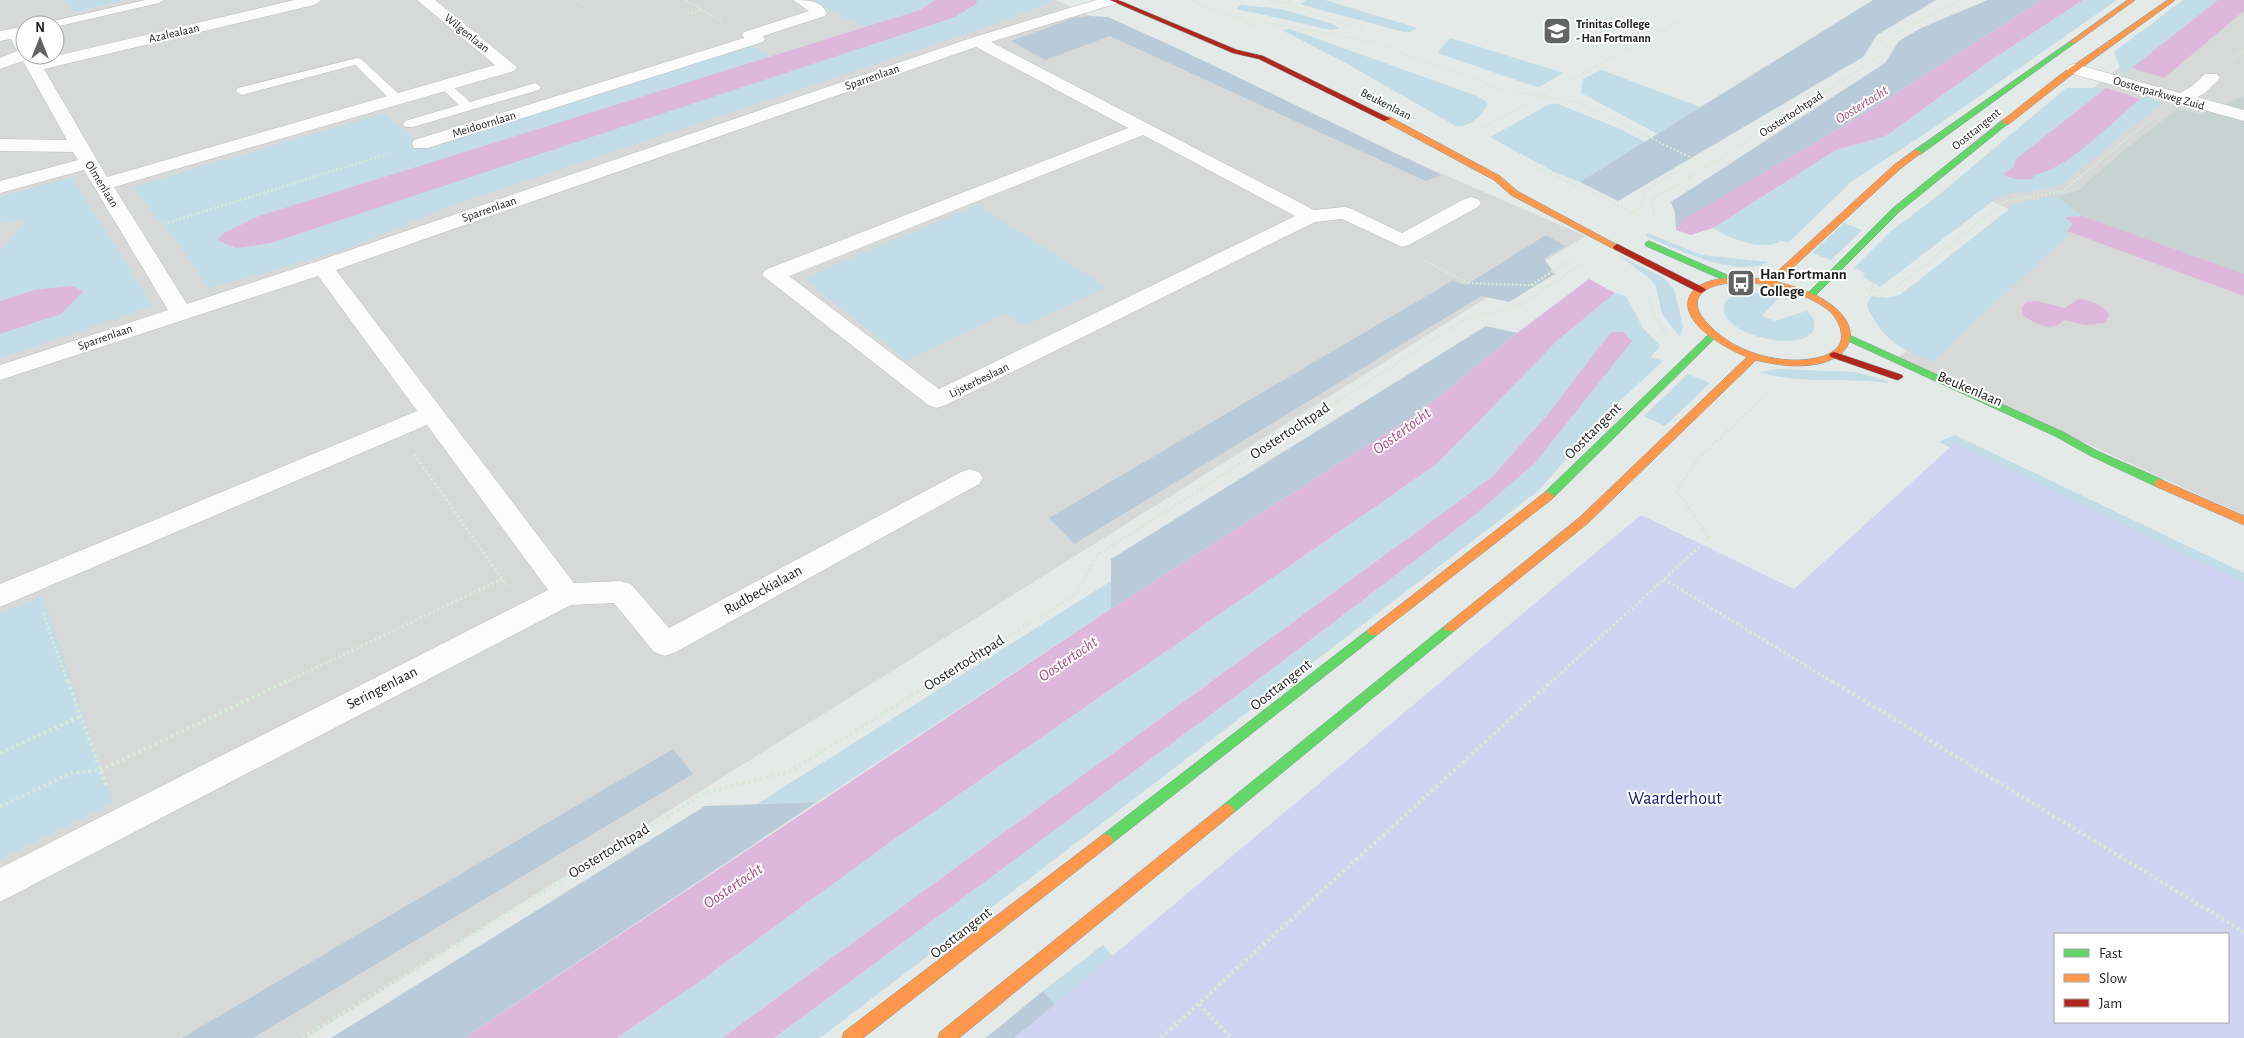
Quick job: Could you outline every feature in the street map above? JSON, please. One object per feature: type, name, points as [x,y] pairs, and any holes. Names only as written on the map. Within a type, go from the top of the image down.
[{"type":"main road","name":"Beukenlaan","points":[[1113,0],[1235,52],[1261,57],[1376,113],[1496,178],[1514,193],[1701,290]]},
{"type":"main road","name":"Oosttangent","points":[[1772,282],[1897,166],[2132,0]]},
{"type":"main road","name":"Oosttangent","points":[[1811,295],[1896,210],[2075,69],[2172,0]]},
{"type":"main road","name":"Beukenlaan","points":[[1245,42],[1253,46],[1261,57]]},
{"type":"main road","name":"Beukenlaan","points":[[1496,178],[1528,187]]},
{"type":"main road","points":[[1643,241],[1731,280]]},
{"type":"main road","points":[[1748,279],[1772,282],[1811,295],[1830,307],[1843,321],[1847,337],[1844,347],[1834,355],[1798,363],[1754,356],[1731,347],[1712,336],[1700,324],[1694,312],[1693,301],[1701,290],[1709,285],[1731,280],[1748,279]]},
{"type":"main road","name":"Oosttangent","points":[[850,1038],[1547,497],[1712,336]]},
{"type":"main road","name":"Beukenlaan","points":[[1847,337],[2059,434],[2093,453],[2244,521]]},
{"type":"main road","name":"Beukenlaan","points":[[1834,355],[1913,382]]},
{"type":"main road","points":[[946,1038],[1584,520],[1754,356]]},
{"type":"main road","name":"Beukenlaan","points":[[1930,388],[2053,441],[2093,453]]},
{"type":"street","name":"Azalealaan","points":[[65,52],[314,0]]},
{"type":"street","name":"Wilgenlaan","points":[[425,0],[508,67],[445,86]]},
{"type":"street","name":"Meidoornlaan","points":[[750,35],[819,13],[818,10],[801,0]]},
{"type":"street","name":"Sparrenlaan","points":[[977,41],[1008,26],[1076,0]]},
{"type":"street","name":"Sparrenlaan","points":[[0,373],[180,312],[323,267],[977,41],[1113,0]]},
{"type":"street","name":"Meidoornlaan","points":[[421,144],[756,39],[750,35]]},
{"type":"street","points":[[977,41],[1312,216],[1345,213],[1402,241],[1471,203]]},
{"type":"street","name":"Azalealaan","points":[[0,64],[15,61]]},
{"type":"street","name":"Olmenlaan","points":[[32,65],[180,312]]},
{"type":"street","name":"Oosterparkweg Zuid","points":[[2075,69],[2244,116]]},
{"type":"street","points":[[2181,99],[2198,90],[2211,78]]},
{"type":"street","points":[[103,184],[445,86]]},
{"type":"street","name":"Lijsterbeslaan","points":[[1144,128],[773,275],[937,400],[1312,216]]},
{"type":"street","points":[[0,145],[84,154]]},
{"type":"street","points":[[0,188],[84,154]]},
{"type":"street","points":[[323,267],[566,594]]},
{"type":"street","points":[[0,596],[432,414]]},
{"type":"street","name":"Rudbeckialaan","points":[[566,594],[621,592],[665,644],[970,478]]},
{"type":"street","name":"Seringenlaan","points":[[0,886],[566,594]]},
{"type":"lane","points":[[65,21],[159,0]]},
{"type":"lane","points":[[242,91],[357,60],[397,99]]},
{"type":"lane","points":[[445,86],[468,107]]},
{"type":"lane","points":[[409,124],[535,87]]},
{"type":"path","points":[[578,0],[584,5]]},
{"type":"path","points":[[686,0],[742,35],[750,35]]},
{"type":"path","points":[[1268,0],[1361,30],[1370,41]]},
{"type":"path","points":[[1284,4],[1293,0]]},
{"type":"path","name":"Oostertochtpad","points":[[1632,212],[1650,221],[1654,218],[1652,199],[1709,166],[1879,57],[1899,32],[1960,0]]},
{"type":"path","points":[[687,14],[702,10]]},
{"type":"path","points":[[1230,16],[1370,41],[1508,91],[1577,102],[1709,166]]},
{"type":"path","points":[[1480,138],[1472,134],[1538,96],[1681,20]]},
{"type":"path","points":[[1871,291],[1889,292],[2006,201],[2063,192],[2162,111],[2181,99]]},
{"type":"path","points":[[132,234],[421,144]]},
{"type":"path","points":[[1521,160],[1632,212],[1641,206],[1644,192],[1697,161]]},
{"type":"path","points":[[1402,241],[1405,250],[1468,283],[1549,286]]},
{"type":"path","name":"Oostertochtpad","points":[[302,1038],[707,792],[789,772],[1076,594],[1097,555],[1467,318],[1519,306],[1590,258]]},
{"type":"path","points":[[1161,1038],[1710,538],[1677,491],[1696,461],[1772,387]]},
{"type":"path","points":[[396,429],[527,614]]},
{"type":"path","points":[[0,807],[71,773],[101,770],[502,579]]},
{"type":"path","points":[[1664,579],[2244,932]]},
{"type":"path","points":[[32,582],[120,824]]},
{"type":"path","points":[[0,753],[81,716]]},
{"type":"path","points":[[1199,1004],[1231,1038]]},
{"type":"shaded area","points":[[0,0],[1056,0],[1259,94],[1585,236],[307,1038],[0,1038]]},
{"type":"shaded area","points":[[64,0],[127,0],[72,12]]},
{"type":"shaded area","points":[[564,0],[677,0],[696,14],[613,38]]},
{"type":"shaded area","points":[[812,0],[935,1],[920,10],[864,28]]},
{"type":"shaded area","points":[[977,0],[1051,0],[1053,2],[983,28],[445,208],[342,251],[208,288],[186,254],[132,187],[385,113],[419,143],[745,42],[771,57],[259,216],[218,240],[236,248],[976,4]]},
{"type":"shaded area","points":[[1307,0],[1325,0],[1417,28],[1410,32],[1403,32],[1300,4]]},
{"type":"shaded area","points":[[1873,0],[1936,0],[1877,35],[1863,57],[1618,201],[1580,182]]},
{"type":"shaded area","points":[[1988,0],[2042,0],[1859,117],[1683,220],[1676,230],[1675,213],[1671,202],[1885,63],[1899,41],[1921,28]]},
{"type":"shaded area","points":[[2083,0],[2117,0],[1932,129],[1851,182],[1788,243],[1781,241],[1774,244],[1756,245],[1737,240],[1713,228],[1836,150],[1886,136],[1987,63]]},
{"type":"shaded area","points":[[2183,0],[2218,0],[2123,75],[2114,52]]},
{"type":"shaded area","points":[[2201,0],[2244,0],[2244,515],[1898,358],[2049,229],[1969,190]]},
{"type":"shaded area","points":[[1240,5],[1281,9],[1333,24],[1340,29],[1331,30],[1237,9]]},
{"type":"shaded area","points":[[1089,16],[1108,17],[1441,175],[1426,181],[1110,36],[1045,60],[1011,41],[1073,18]]},
{"type":"shaded area","points":[[132,17],[145,34],[65,53],[65,33]]},
{"type":"shaded area","points":[[1290,29],[1477,96],[1488,105],[1470,123],[1456,126],[1344,62],[1282,30]]},
{"type":"shaded area","points":[[333,33],[357,58],[229,92],[233,98],[211,104],[185,71]]},
{"type":"shaded area","points":[[1450,38],[1564,73],[1539,87],[1533,86],[1438,52]]},
{"type":"shaded area","points":[[1601,70],[1700,107],[1658,134],[1581,93],[1583,79]]},
{"type":"shaded area","points":[[2066,88],[2106,88],[2015,160],[2032,172],[2038,173],[2061,164],[2140,99],[2146,97],[2162,102],[2060,186],[2005,195],[1994,200],[1880,287],[1863,276],[1865,273],[1854,268],[1890,232],[1940,194]]},
{"type":"shaded area","points":[[2244,96],[2244,274],[2082,216],[2056,196],[2078,191],[2117,156],[2177,109],[2201,114]]},
{"type":"shaded area","points":[[1550,104],[1558,104],[1618,128],[1645,142],[1580,182],[1554,172],[1490,137]]},
{"type":"shaded area","points":[[72,177],[153,306],[0,358],[0,334],[61,314],[35,290],[0,301],[0,251],[27,221],[0,223],[0,197]]},
{"type":"shaded area","points":[[2056,196],[2082,216],[2066,217],[2073,224],[2067,231],[2068,235],[1932,362],[1893,342],[1879,327],[1867,306],[1871,296],[1887,298],[1900,295],[2017,203]]},
{"type":"shaded area","points":[[977,205],[1107,287],[1025,326],[1004,314],[907,361],[804,278]]},
{"type":"shaded area","points":[[27,220],[0,251],[0,223]]},
{"type":"shaded area","points":[[1844,223],[1862,230],[1831,260],[1812,253]]},
{"type":"shaded area","points":[[1648,233],[1701,255],[1769,262],[1756,266],[1724,265],[1645,236]]},
{"type":"shaded area","points":[[1546,235],[1565,246],[1544,259],[1555,274],[1509,302],[1481,296],[1074,544],[1049,518],[1452,281],[1466,285]]},
{"type":"shaded area","points":[[1618,255],[1664,278],[1674,289],[1683,326],[1680,337],[1662,314],[1656,286],[1648,277]]},
{"type":"shaded area","points":[[1747,292],[1780,296],[1762,316],[1775,321],[1806,311],[1812,316],[1814,321],[1812,333],[1802,339],[1788,341],[1772,340],[1740,329],[1729,320],[1724,305],[1728,299]]},
{"type":"shaded area","points":[[1615,293],[1626,296],[1643,328],[1660,346],[1651,357],[1663,361],[1609,411],[1538,491],[820,1038],[774,1038],[1256,681],[1475,515],[1535,463],[1584,401],[1549,413],[1492,477],[722,1038],[617,1038],[696,984],[896,838],[1437,464],[1557,341]]},
{"type":"shaded area","points":[[1486,326],[1517,333],[1424,409],[1111,609],[1111,559]]},
{"type":"shaded area","points":[[1776,369],[1855,372],[1888,381],[1888,383],[1807,380],[1759,372]]},
{"type":"shaded area","points":[[1688,374],[1710,383],[1665,426],[1644,416]]},
{"type":"shaded area","points":[[1955,435],[2244,573],[2244,591],[1939,442]]},
{"type":"shaded area","points":[[1111,581],[1111,609],[817,802],[757,804]]},
{"type":"shaded area","points":[[43,596],[113,803],[0,859],[0,614]]},
{"type":"shaded area","points":[[673,749],[693,774],[253,1038],[182,1038]]},
{"type":"shaded area","points":[[817,802],[464,1038],[331,1038],[705,806]]},
{"type":"shaded area","points":[[1103,945],[1188,1038],[1083,1038],[1043,991]]},
{"type":"shaded area","points":[[1043,991],[1083,1038],[986,1038]]},
{"type":"green space","name":"Waarderhout","points":[[1955,443],[2244,583],[2244,1038],[1014,1038],[1641,515],[1794,589]]},
{"type":"water","points":[[935,0],[977,0],[976,4],[955,17],[271,243],[236,248],[217,240],[222,234],[259,216],[920,10]]},
{"type":"water","points":[[2042,0],[2083,0],[1987,63],[1886,136],[1836,150],[1713,228],[1691,235],[1676,230],[1682,220],[1859,117]]},
{"type":"water","points":[[2218,0],[2244,0],[2244,11],[2164,78],[2132,68]]},
{"type":"water","points":[[2106,88],[2140,99],[2090,143],[2061,164],[2048,171],[2036,174],[2031,179],[2016,179],[2003,174],[2014,167],[2015,160]]},
{"type":"water","points":[[2082,216],[2244,274],[2244,296],[2067,231],[2073,224],[2065,217]]},
{"type":"water","name":"Oostertocht","points":[[1589,279],[1615,293],[1557,341],[1437,464],[896,838],[696,984],[617,1038],[464,1038],[1111,609],[1424,409],[1517,333]]},
{"type":"water","points":[[71,286],[84,291],[61,314],[0,334],[0,301],[35,290]]},
{"type":"water","points":[[2078,299],[2087,300],[2099,305],[2109,314],[2106,323],[2085,325],[2064,320],[2059,324],[2049,327],[2038,324],[2022,315],[2022,307],[2026,302],[2037,301],[2065,308]]},
{"type":"water","points":[[1611,332],[1623,332],[1632,341],[1535,463],[1475,515],[1256,681],[774,1038],[722,1038],[1492,477],[1549,413]]},
{"type":"traffic: fast","points":[[1918,152],[2073,42]]},
{"type":"traffic: fast","points":[[1811,295],[1896,210],[2006,122]]},
{"type":"traffic: fast","points":[[1649,244],[1731,280]]},
{"type":"traffic: fast","points":[[1548,496],[1712,336]]},
{"type":"traffic: fast","points":[[1847,337],[2059,434],[2093,453],[2159,483]]},
{"type":"traffic: fast","points":[[1227,810],[1450,628]]},
{"type":"traffic: fast","points":[[1106,840],[1373,632]]},
{"type":"traffic: slow","points":[[2073,42],[2132,0]]},
{"type":"traffic: slow","points":[[2006,122],[2063,77],[2172,0]]},
{"type":"traffic: slow","points":[[1387,119],[1497,178],[1514,193],[1617,247]]},
{"type":"traffic: slow","points":[[1771,282],[1897,167],[1918,152]]},
{"type":"traffic: slow","points":[[1748,279],[1791,288],[1811,296],[1830,307],[1840,317],[1846,330],[1847,336],[1842,349],[1836,354],[1820,360],[1792,363],[1752,356],[1737,350],[1713,335],[1698,318],[1693,309],[1693,301],[1697,293],[1712,284],[1748,279]]},
{"type":"traffic: slow","points":[[1450,628],[1584,520],[1754,356]]},
{"type":"traffic: slow","points":[[2159,483],[2244,521]]},
{"type":"traffic: slow","points":[[1373,632],[1548,496]]},
{"type":"traffic: slow","points":[[946,1038],[1227,810]]},
{"type":"traffic: slow","points":[[850,1038],[1106,840]]},
{"type":"traffic: jam","points":[[1113,0],[1235,52],[1261,57],[1387,119]]},
{"type":"traffic: jam","points":[[1617,247],[1701,290]]},
{"type":"traffic: jam","points":[[1834,355],[1898,377]]},
{"type":"place","name":"Trinitas College - Han Fortmann","points":[[1557,31]]},
{"type":"place","name":"Han Fortmann College","points":[[1741,283]]}]
